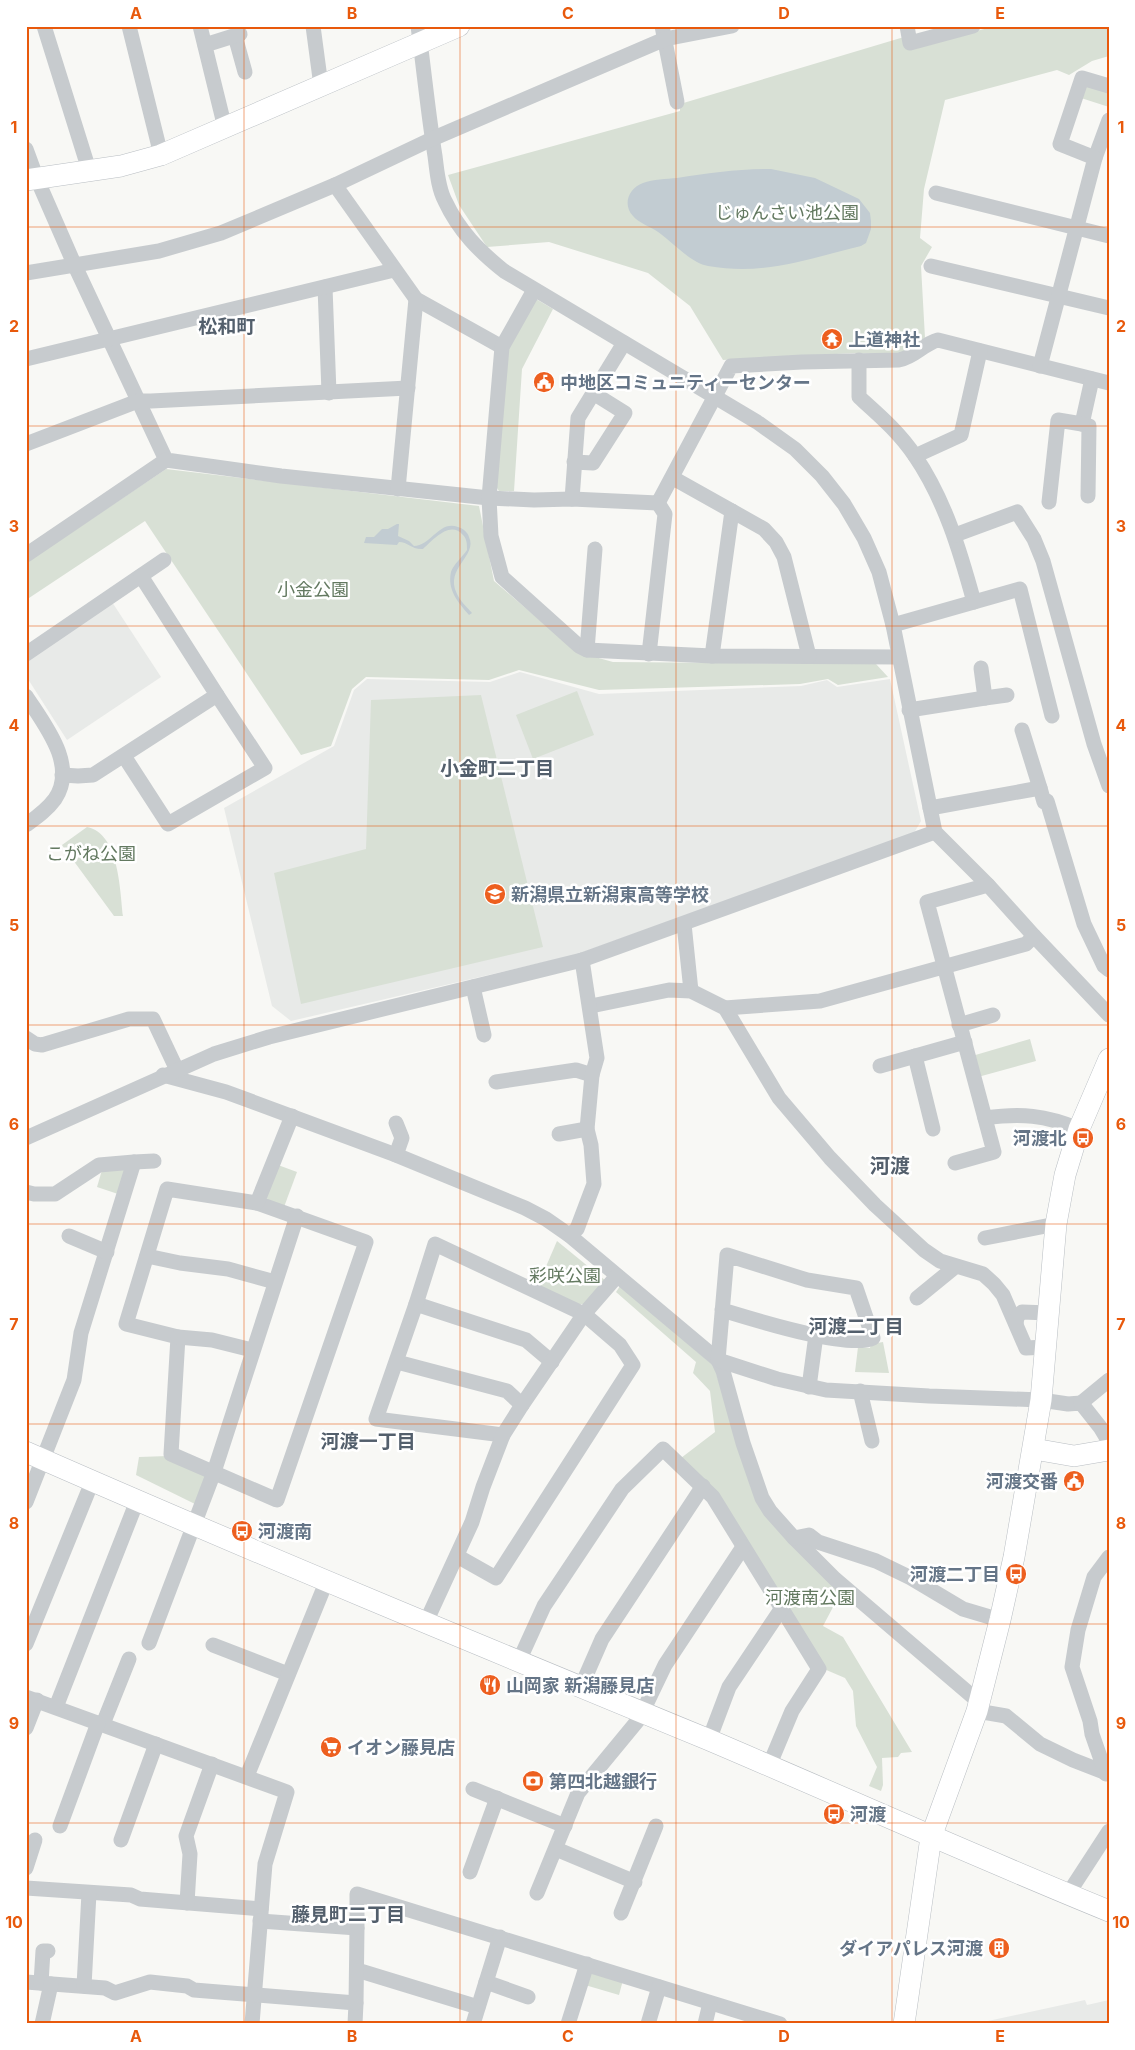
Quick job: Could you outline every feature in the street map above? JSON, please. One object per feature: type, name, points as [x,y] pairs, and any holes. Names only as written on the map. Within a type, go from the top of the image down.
[{"type":"street","points":[[44,26],[89,170]]},
{"type":"street","points":[[129,26],[161,155]]},
{"type":"street","points":[[200,26],[225,128]]},
{"type":"street","points":[[313,26],[321,86]]},
{"type":"street","points":[[31,180],[120,166],[161,155],[321,86],[420,34],[459,26]]},
{"type":"street","points":[[26,273],[159,251],[221,232],[335,185],[663,33],[732,26]]},
{"type":"street","points":[[907,26],[910,43],[973,26]]},
{"type":"street","points":[[663,33],[677,102]]},
{"type":"street","points":[[420,34],[432,140],[440,186],[444,200],[459,225],[476,248],[504,271],[756,422],[796,449],[822,476],[844,504],[864,538],[879,572],[893,625],[935,832],[988,885],[1109,1015]]},
{"type":"street","points":[[205,45],[238,35],[246,72]]},
{"type":"street","points":[[1094,158],[1060,144],[1082,78],[1109,86]]},
{"type":"street","points":[[1040,366],[1094,158],[1109,120]]},
{"type":"street","points":[[26,149],[31,180],[75,266],[166,460]]},
{"type":"street","points":[[335,185],[416,299],[502,347]]},
{"type":"street","points":[[936,193],[1109,236]]},
{"type":"street","points":[[931,266],[1109,308]]},
{"type":"street","points":[[26,358],[109,340],[394,270]]},
{"type":"street","points":[[325,287],[329,393]]},
{"type":"street","points":[[534,290],[502,347],[489,498],[491,536],[502,577],[579,646],[587,650],[712,656],[899,657]]},
{"type":"street","points":[[398,489],[416,299]]},
{"type":"street","points":[[658,503],[731,366],[905,359],[911,357],[931,342],[938,340],[1109,383]]},
{"type":"street","points":[[572,499],[578,418],[624,343]]},
{"type":"street","points":[[915,456],[960,435],[980,351]]},
{"type":"street","points":[[858,360],[859,397],[882,418],[915,456],[935,490],[955,535],[974,602]]},
{"type":"street","points":[[1082,424],[1092,379]]},
{"type":"street","points":[[26,444],[138,401],[408,388]]},
{"type":"street","points":[[574,462],[593,463],[625,413],[593,393]]},
{"type":"street","points":[[1049,502],[1058,420],[1089,426],[1088,496]]},
{"type":"street","points":[[26,555],[166,460],[398,489],[489,498],[658,503]]},
{"type":"street","points":[[673,478],[764,529],[776,542],[784,557],[809,656]]},
{"type":"street","points":[[649,654],[665,514],[658,503]]},
{"type":"street","points":[[712,656],[732,511]]},
{"type":"street","points":[[955,535],[1017,512],[1034,539],[1043,561],[1094,744],[1109,786]]},
{"type":"street","points":[[587,650],[595,549]]},
{"type":"street","points":[[26,654],[164,560]]},
{"type":"street","points":[[124,756],[168,824],[265,768],[141,576]]},
{"type":"street","points":[[893,625],[1020,589],[1052,716]]},
{"type":"street","points":[[980,668],[985,698]]},
{"type":"street","points":[[62,775],[93,775],[217,695]]},
{"type":"street","points":[[909,710],[1007,695]]},
{"type":"street","points":[[26,696],[56,743],[62,775],[56,797],[47,808],[26,825]]},
{"type":"street","points":[[1022,730],[1044,802],[1047,801],[1084,924],[1104,966],[1109,970]]},
{"type":"street","points":[[930,808],[1040,788]]},
{"type":"street","points":[[26,1138],[214,1054],[269,1037],[582,960],[935,832]]},
{"type":"street","points":[[955,1163],[994,1152],[927,902],[988,885]]},
{"type":"street","points":[[684,924],[691,991]]},
{"type":"street","points":[[591,1006],[669,990],[691,991],[725,1008],[820,1001],[1026,944],[1034,936]]},
{"type":"street","points":[[569,1235],[576,1229],[594,1184],[592,1145],[587,1129],[592,1075],[597,1058],[591,1006],[582,960]]},
{"type":"street","points":[[473,987],[484,1035]]},
{"type":"street","points":[[725,1008],[780,1098],[830,1158],[874,1205],[924,1250],[940,1261],[983,1274],[1003,1295],[1026,1348],[1046,1347]]},
{"type":"street","points":[[959,1025],[993,1015]]},
{"type":"street","points":[[26,1038],[35,1044],[42,1045],[129,1019],[153,1019],[170,1073]]},
{"type":"street","points":[[880,1066],[965,1042]]},
{"type":"street","points":[[915,1056],[933,1128]]},
{"type":"street","points":[[904,2024],[931,1837],[978,1706],[1014,1557],[1041,1400],[1056,1224],[1065,1175],[1079,1129],[1109,1059]]},
{"type":"street","points":[[496,1082],[576,1070],[592,1075]]},
{"type":"street","points":[[170,1073],[396,1155],[525,1208],[546,1219],[569,1235],[718,1360],[809,1387],[826,1390],[1041,1400],[1068,1404],[1081,1403],[1109,1380]]},
{"type":"street","points":[[985,1118],[1029,1115],[1056,1119],[1079,1129]]},
{"type":"street","points":[[258,1203],[292,1116]]},
{"type":"street","points":[[396,1123],[402,1138],[396,1155]]},
{"type":"street","points":[[559,1134],[587,1129]]},
{"type":"street","points":[[26,1192],[55,1194],[99,1165],[154,1161]]},
{"type":"street","points":[[26,1502],[35,1456],[74,1380],[81,1334],[134,1162]]},
{"type":"street","points":[[178,1336],[171,1454],[277,1500],[366,1242],[258,1203],[167,1189],[126,1324],[178,1336],[212,1340],[252,1350]]},
{"type":"street","points":[[149,1644],[214,1472],[297,1216]]},
{"type":"street","points":[[985,1238],[1056,1224]]},
{"type":"street","points":[[69,1236],[107,1252]]},
{"type":"street","points":[[457,1556],[496,1578],[633,1365],[620,1345],[584,1314],[435,1244],[397,1362],[376,1419],[503,1435]]},
{"type":"street","points":[[722,1310],[816,1336],[859,1342],[874,1338],[856,1288],[807,1280],[727,1255],[722,1310],[718,1360],[726,1379],[743,1443],[762,1498],[794,1538],[835,1579],[978,1706],[1006,1716],[1040,1744],[1108,1774]]},
{"type":"street","points":[[147,1256],[180,1263],[228,1269],[275,1282]]},
{"type":"street","points":[[917,1298],[955,1267]]},
{"type":"street","points":[[426,1622],[472,1522],[503,1435],[584,1314],[617,1276]]},
{"type":"street","points":[[416,1304],[526,1340],[552,1362]]},
{"type":"street","points":[[1016,1324],[1017,1317],[1022,1312],[1049,1313]]},
{"type":"street","points":[[809,1387],[816,1336]]},
{"type":"street","points":[[397,1362],[507,1391],[522,1405]]},
{"type":"street","points":[[860,1391],[872,1441]]},
{"type":"street","points":[[1081,1403],[1109,1442]]},
{"type":"street","points":[[519,1661],[544,1606],[622,1489],[663,1449],[713,1497],[819,1669],[792,1711],[769,1766]]},
{"type":"street","points":[[1034,1449],[1074,1456],[1109,1450]]},
{"type":"street","points":[[35,1456],[136,1501],[709,1740],[931,1837],[1109,1911]]},
{"type":"street","points":[[26,1644],[92,1482]]},
{"type":"street","points":[[581,1687],[602,1639],[703,1486]]},
{"type":"street","points":[[56,1707],[136,1501]]},
{"type":"street","points":[[794,1538],[809,1535],[818,1542],[876,1561],[911,1578],[963,1609],[1000,1620]]},
{"type":"street","points":[[537,1893],[578,1793],[643,1713],[666,1665],[743,1546]]},
{"type":"street","points":[[1108,1774],[1092,1734],[1090,1721],[1072,1667],[1073,1650],[1094,1577],[1109,1557]]},
{"type":"street","points":[[247,1776],[327,1580]]},
{"type":"street","points":[[709,1740],[729,1687],[782,1608]]},
{"type":"street","points":[[213,1645],[288,1674]]},
{"type":"street","points":[[60,1826],[129,1659]]},
{"type":"street","points":[[26,1728],[31,1698],[287,1792],[265,1864],[252,2024]]},
{"type":"street","points":[[121,1840],[156,1744]]},
{"type":"street","points":[[187,1903],[190,1854],[186,1836],[212,1764]]},
{"type":"street","points":[[474,1789],[565,1826]]},
{"type":"street","points":[[470,1872],[497,1798]]},
{"type":"street","points":[[621,1913],[656,1826]]},
{"type":"street","points":[[1068,1894],[1109,1831]]},
{"type":"street","points":[[26,1868],[35,1840]]},
{"type":"street","points":[[556,1849],[634,1882]]},
{"type":"street","points":[[26,1888],[131,1895],[140,1899],[187,1903],[357,1928]]},
{"type":"street","points":[[84,1986],[90,1892]]},
{"type":"street","points":[[355,2024],[357,1970],[356,1894],[587,1964],[762,2021],[780,2024]]},
{"type":"street","points":[[473,2024],[500,1937]]},
{"type":"street","points":[[42,2024],[39,1983],[42,1951],[48,1951]]},
{"type":"street","points":[[568,2024],[587,1964]]},
{"type":"street","points":[[357,1970],[478,2007]]},
{"type":"street","points":[[39,1983],[105,1988],[115,1993],[150,1982],[187,1986],[194,1990],[356,2003]]},
{"type":"street","points":[[486,1982],[528,1997]]},
{"type":"street","points":[[648,2024],[659,1987]]},
{"type":"street","points":[[705,2024],[710,2003]]},
{"type":"shaded area","points":[[771,169],[815,178],[859,199],[870,213],[871,229],[866,243],[861,246],[785,265],[748,269],[708,266],[694,261],[661,234],[638,220],[633,216],[628,206],[631,192],[638,185],[647,182],[724,172]]},
{"type":"shaded area","points":[[399,524],[398,536],[409,541],[414,546],[420,545],[446,527],[458,527],[466,532],[471,544],[457,570],[454,585],[458,597],[472,613],[469,615],[454,595],[450,578],[452,569],[467,550],[467,542],[464,537],[458,531],[447,530],[423,549],[399,542],[397,545],[364,543],[366,537],[374,537],[382,529],[388,529]]},
{"type":"shaded area","points":[[112,602],[161,677],[67,740],[26,676],[26,660]]},
{"type":"shaded area","name":"新潟県立新潟東高等学校","points":[[520,672],[599,694],[801,686],[827,680],[837,687],[890,679],[921,821],[914,833],[575,955],[291,1021],[272,1006],[224,808],[334,746],[354,690],[367,679],[490,682]]},
{"type":"shaded area","points":[[1085,2000],[1087,2005],[1109,2000],[1109,2024],[974,2024]]},
{"type":"green space","name":"じゅんさい池公園","points":[[996,26],[1109,26],[1109,56],[1092,61],[1069,75],[1057,70],[945,100],[924,189],[920,238],[932,247],[921,266],[925,338],[900,355],[855,353],[723,360],[690,306],[648,273],[549,242],[487,247],[459,205],[448,175],[680,111],[680,104],[904,37],[906,49]]},
{"type":"green space","points":[[1091,83],[1109,89],[1109,107],[1081,98],[1085,88]]},
{"type":"green space","points":[[536,299],[553,309],[522,369],[514,491],[499,491],[495,485],[508,349]]},
{"type":"green space","name":"小金公園","points":[[166,469],[479,506],[494,581],[577,652],[613,662],[876,664],[888,677],[838,685],[828,679],[800,684],[599,690],[519,670],[489,680],[366,677],[352,689],[331,746],[301,755],[145,521],[26,600],[26,563]]},
{"type":"green space","points":[[577,691],[594,735],[533,759],[516,715]]},
{"type":"green space","points":[[481,695],[543,947],[301,1004],[274,873],[366,849],[371,700]]},
{"type":"green space","name":"こがね公園","points":[[87,827],[98,831],[112,851],[119,878],[123,916],[114,916],[62,845]]},
{"type":"green space","points":[[1030,1039],[1036,1061],[978,1077],[972,1056]]},
{"type":"green space","points":[[278,1165],[297,1172],[284,1207],[268,1201],[266,1195]]},
{"type":"green space","points":[[120,1167],[125,1171],[118,1194],[97,1187],[102,1170]]},
{"type":"green space","name":"彩咲公園","points":[[557,1241],[606,1281],[585,1304],[578,1304],[538,1285]]},
{"type":"green space","name":"河渡南公園","points":[[620,1286],[714,1366],[751,1488],[841,1592],[823,1626],[843,1637],[912,1752],[901,1753],[898,1757],[882,1758],[883,1785],[881,1791],[869,1786],[877,1767],[856,1726],[853,1691],[845,1678],[824,1669],[681,1458],[715,1432],[710,1391],[693,1373],[696,1362],[616,1292]]},
{"type":"green space","points":[[883,1342],[889,1373],[855,1372],[858,1347],[870,1348],[871,1344]]},
{"type":"green space","points":[[168,1456],[210,1474],[197,1505],[136,1475],[139,1457]]},
{"type":"green space","points":[[589,1970],[623,1980],[619,1995],[585,1985]]},
{"type":"place","name":"上道神社","points":[[832,339]]},
{"type":"place","name":"中地区コミュニティーセンター","points":[[544,382]]},
{"type":"place","name":"新潟県立新潟東高等学校","points":[[495,894]]},
{"type":"place","name":"河渡北","points":[[1083,1138]]},
{"type":"place","name":"河渡交番","points":[[1074,1481]]},
{"type":"place","name":"河渡南","points":[[242,1531]]},
{"type":"place","name":"河渡二丁目","points":[[1016,1574]]},
{"type":"place","name":"山岡家 新潟藤見店","points":[[490,1685]]},
{"type":"place","name":"イオン藤見店","points":[[331,1747]]},
{"type":"place","name":"第四北越銀行","points":[[533,1781]]},
{"type":"place","name":"河渡","points":[[834,1814]]},
{"type":"place","name":"ダイアパレス河渡","points":[[999,1948]]},
{"type":"district","name":"松和町","points":[[227,326]]},
{"type":"district","name":"小金町二丁目","points":[[497,768]]},
{"type":"district","name":"河渡","points":[[890,1166]]},
{"type":"district","name":"河渡二丁目","points":[[856,1326]]},
{"type":"district","name":"河渡一丁目","points":[[368,1441]]},
{"type":"district","name":"藤見町二丁目","points":[[348,1914]]}]
